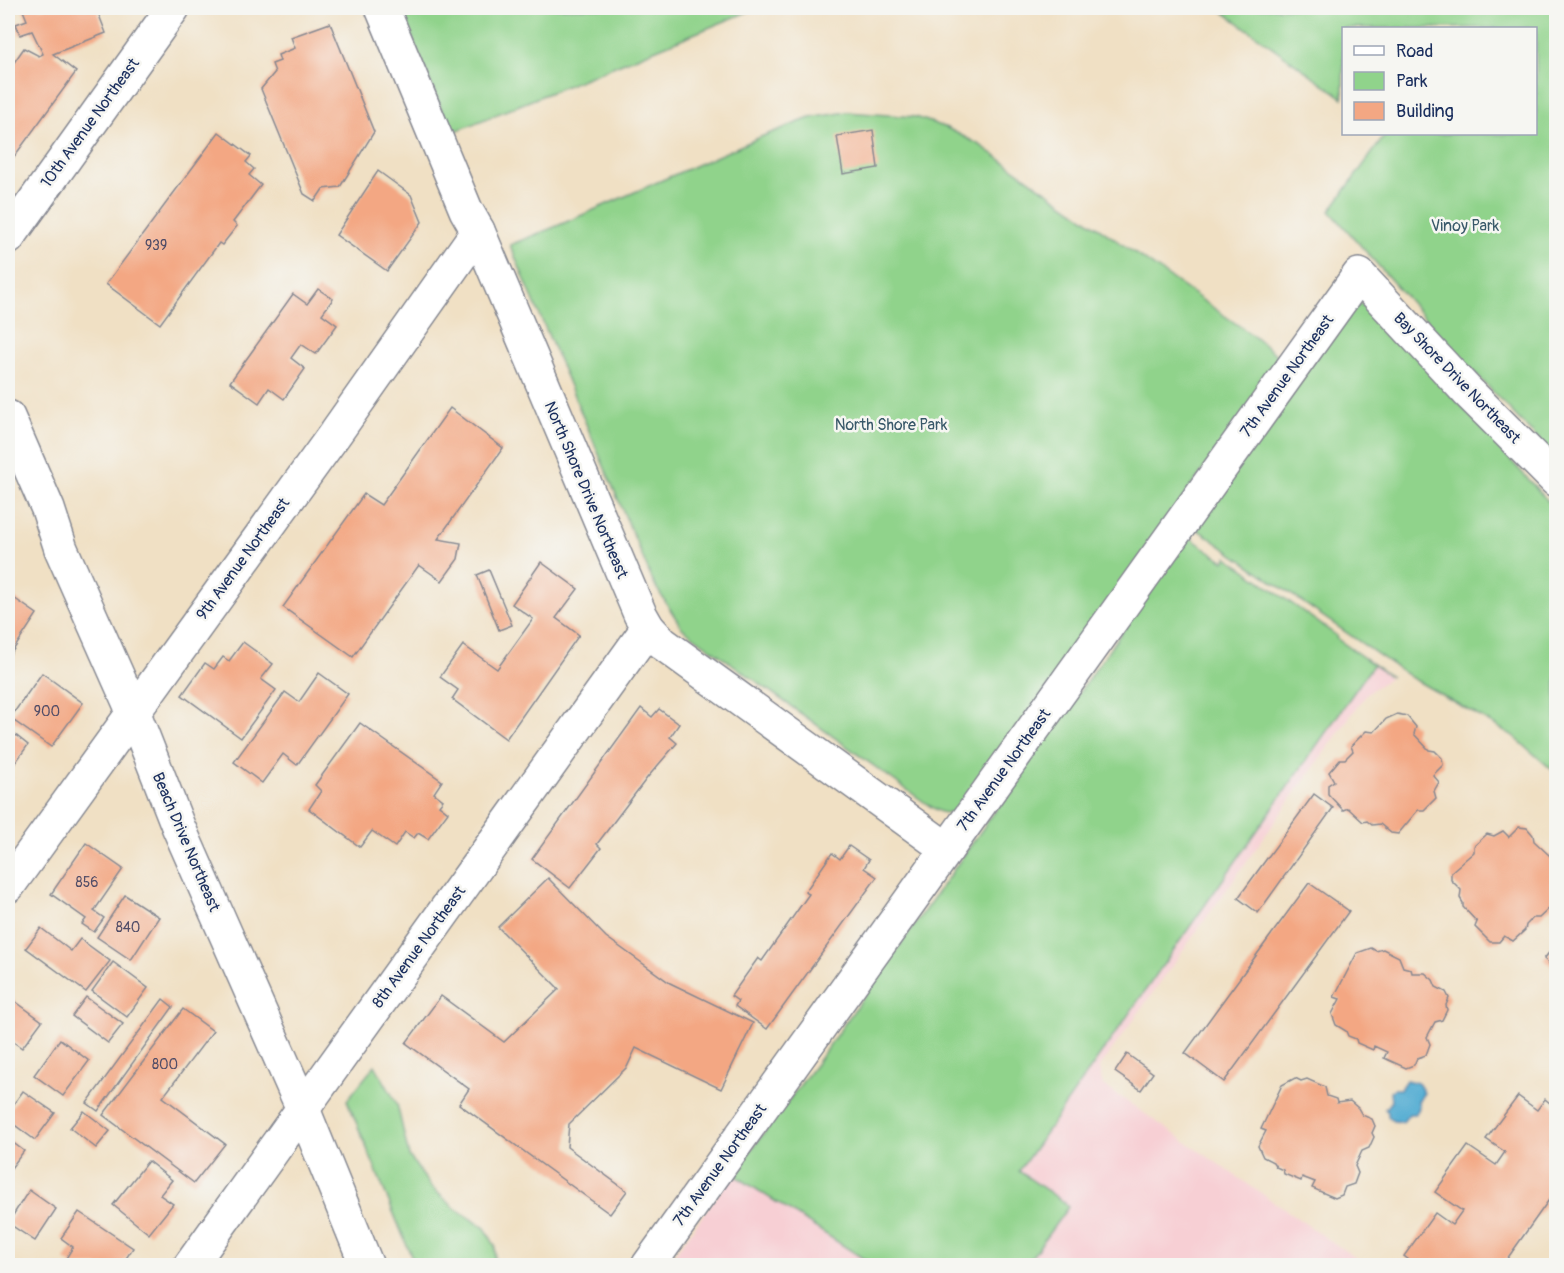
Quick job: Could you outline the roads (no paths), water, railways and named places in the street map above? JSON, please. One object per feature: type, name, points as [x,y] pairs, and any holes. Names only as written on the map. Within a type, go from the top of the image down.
[{"type":"street","name":"10th Avenue Northeast","points":[[8,238],[173,8]]},
{"type":"street","name":"North Shore Drive Northeast","points":[[382,8],[574,463],[648,628],[662,643],[947,849]]},
{"type":"street","name":"9th Avenue Northeast","points":[[8,886],[337,431],[478,231]]},
{"type":"street","name":"Bay Shore Drive Northeast","points":[[1359,275],[1467,391],[1557,480]]},
{"type":"street","name":"7th Avenue Northeast","points":[[648,1266],[1359,275]]},
{"type":"street","name":"Beach Drive Northeast","points":[[8,417],[48,509],[62,549],[133,711],[178,826],[303,1109],[367,1266]]},
{"type":"street","name":"8th Avenue Northeast","points":[[190,1266],[648,628]]},
{"type":"water","points":[[1406,1080],[1418,1083],[1424,1093],[1418,1101],[1419,1108],[1415,1114],[1409,1114],[1403,1122],[1393,1121],[1388,1117],[1385,1109],[1391,1101],[1390,1092],[1400,1089]]},
{"type":"park label","name":"Vinoy Park","points":[[1465,226]]},
{"type":"park label","name":"North Shore Park","points":[[891,425]]}]
